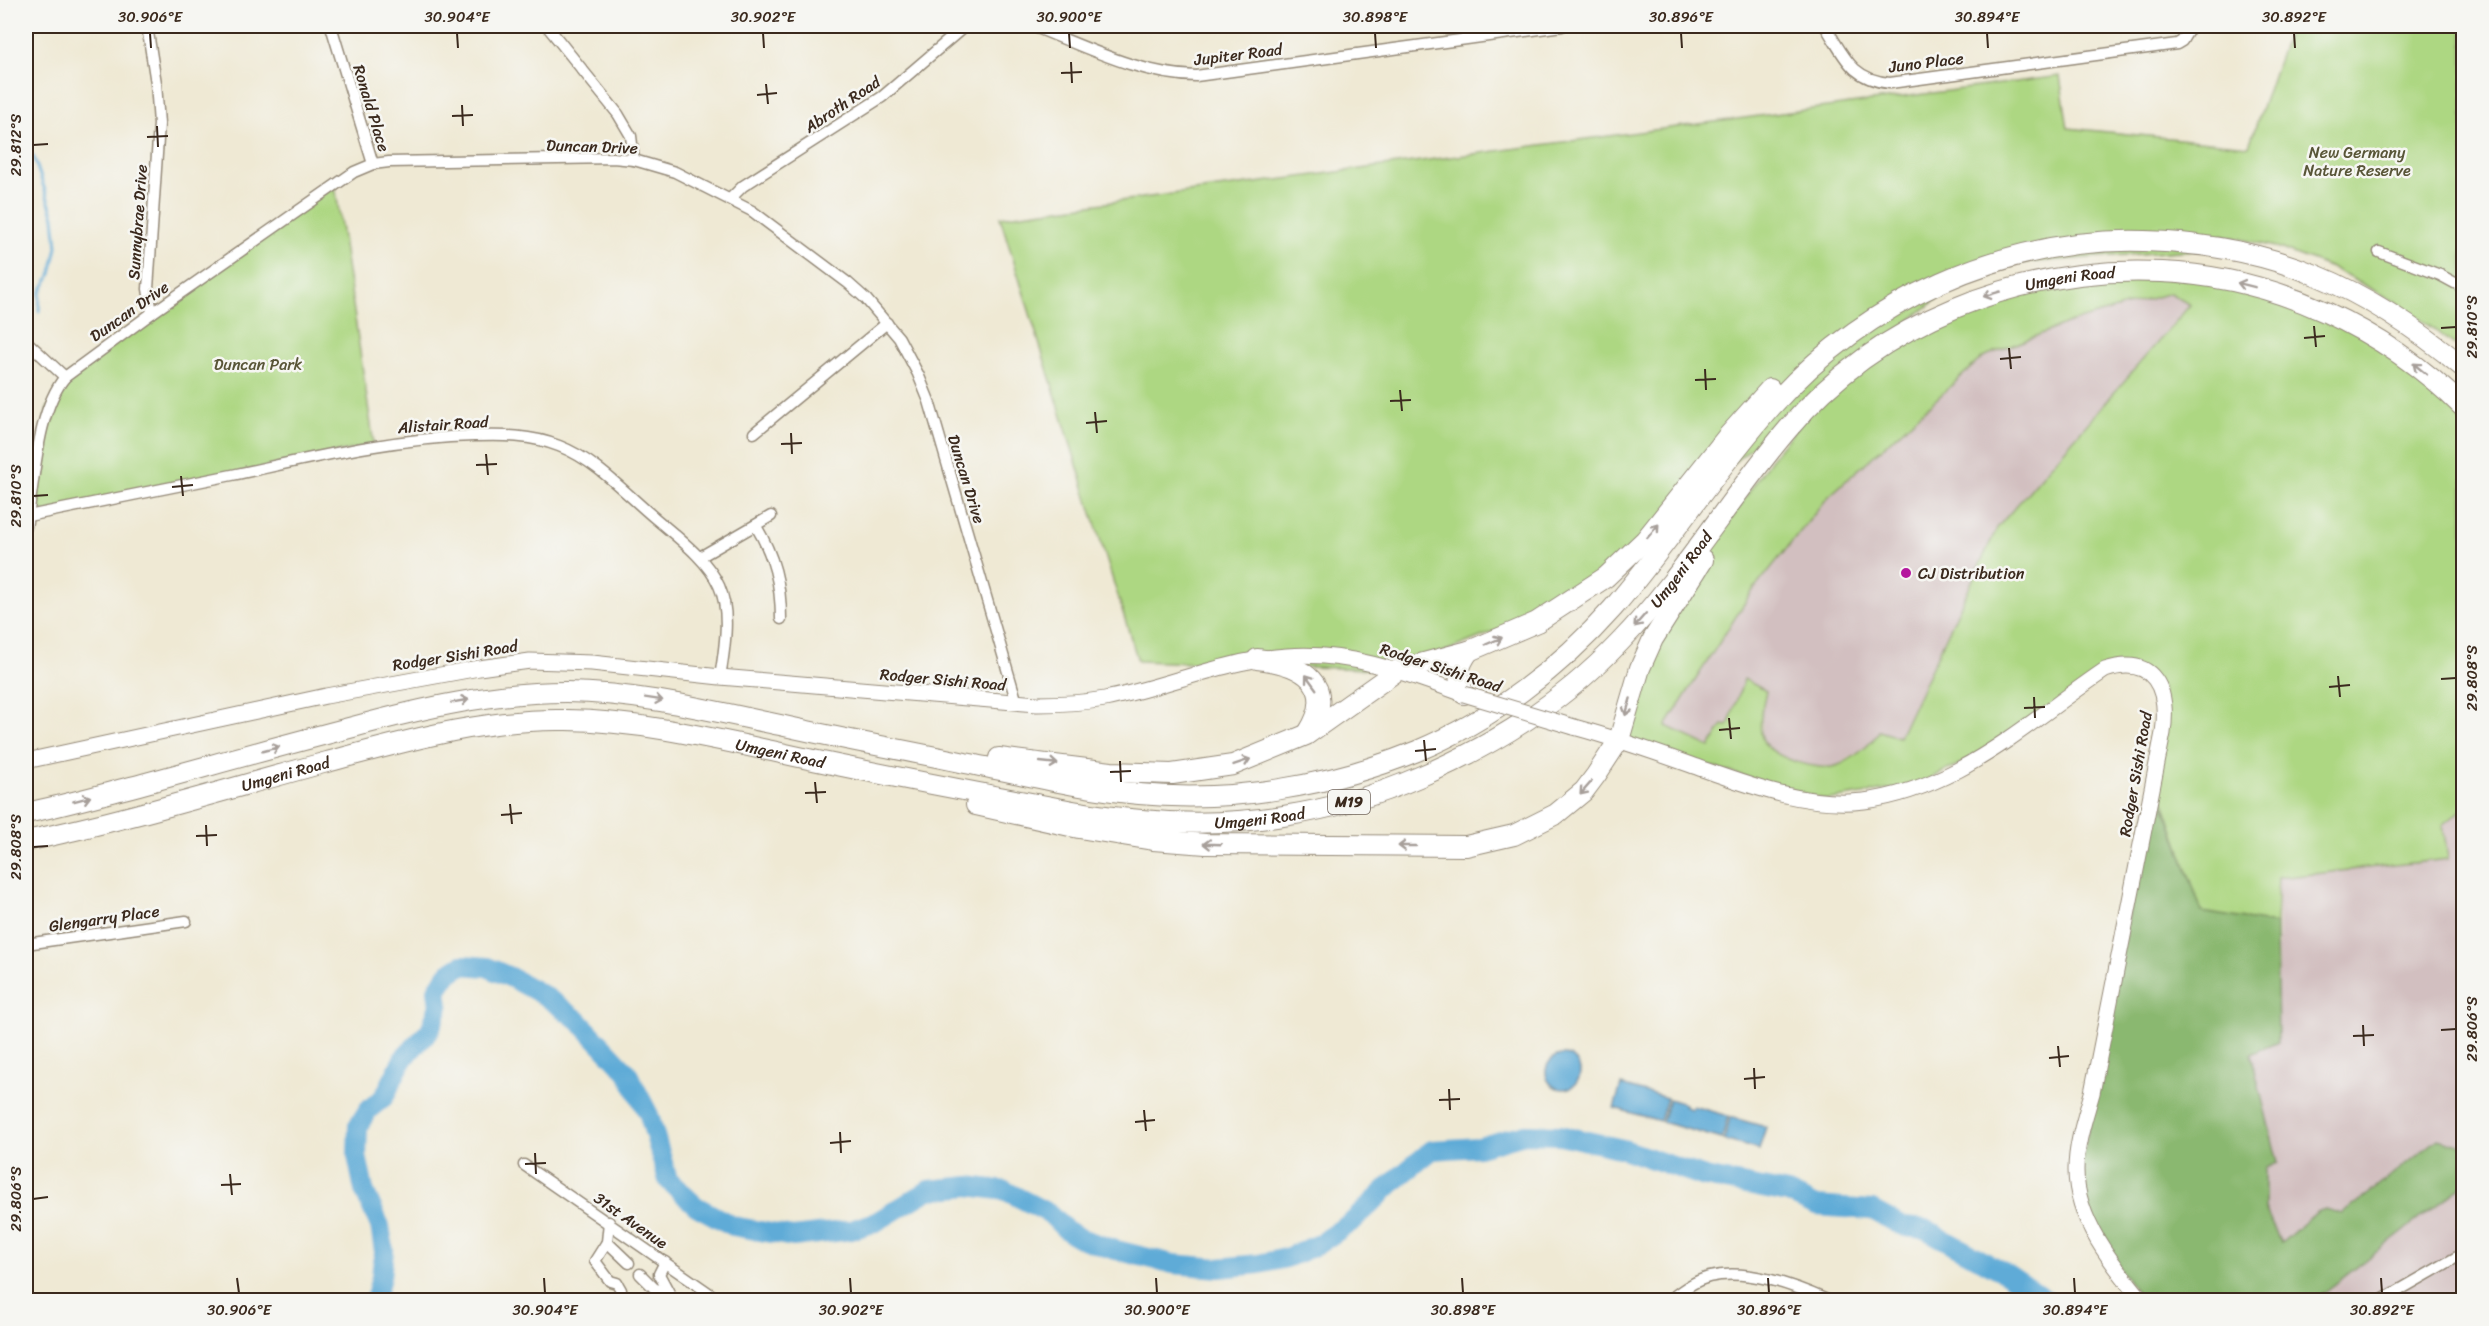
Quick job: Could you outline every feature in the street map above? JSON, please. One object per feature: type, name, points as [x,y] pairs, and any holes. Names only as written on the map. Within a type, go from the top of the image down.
[{"type":"highway","name":"Umgeni Road","points":[[26,813],[430,706],[500,695],[557,692],[624,695],[679,703],[783,726],[1107,790],[1162,796],[1243,794],[1281,789],[1342,776],[1412,753],[1451,735],[1512,698],[1581,642],[1638,578],[1775,402],[1815,364],[1852,333],[1891,309],[1929,287],[1978,266],[2025,253],[2071,245],[2120,241],[2182,243],[2255,255],[2301,269],[2379,305],[2410,326],[2463,368]]},
{"type":"highway","points":[[783,726],[993,757],[1147,775],[1172,774],[1233,765],[1306,735],[1398,670],[1469,651],[1537,622],[1606,577],[1645,540],[1727,437],[1770,390],[1823,342],[1886,301],[1920,285],[1978,266]]},
{"type":"highway","name":"Umgeni Road","points":[[26,841],[117,819],[430,735],[530,721],[566,720],[646,727],[719,740],[870,773],[1102,816],[1187,823],[1230,822],[1302,813],[1397,786],[1463,758],[1516,729],[1557,699],[1602,661],[1643,617],[1790,427],[1823,391],[1860,362],[1933,317],[1983,296],[2074,274],[2144,271],[2184,273],[2273,291],[2315,307],[2386,345],[2418,367],[2463,408]]},
{"type":"highway","points":[[870,773],[1017,815],[1153,840],[1206,844],[1466,846],[1514,835],[1556,814],[1584,791],[1618,740],[1640,668],[1653,639],[1769,460],[1823,391]]},
{"type":"highway","points":[[1464,694],[1459,684],[1459,668],[1469,651]]},
{"type":"highway","points":[[1257,659],[1288,665],[1306,674],[1314,684],[1320,699],[1320,707],[1306,735]]},
{"type":"street","name":"Sunnybrae Drive","points":[[147,26],[159,111],[147,289],[152,313]]},
{"type":"street","name":"Ronald Place","points":[[331,26],[373,164]]},
{"type":"street","points":[[547,26],[618,114],[631,136],[634,160]]},
{"type":"street","name":"Abroth Road","points":[[730,199],[743,186],[882,97],[964,26]]},
{"type":"street","name":"Jupiter Road","points":[[1032,26],[1142,68],[1196,76],[1562,26]]},
{"type":"street","name":"Juno Place","points":[[1825,26],[1855,71],[1866,79],[1890,83],[2177,44],[2182,41],[2192,26]]},
{"type":"street","name":"Duncan Drive","points":[[27,522],[48,407],[55,388],[65,377],[152,313],[344,179],[373,164],[389,162],[634,160],[675,172],[730,199],[768,222],[848,283],[887,323],[909,356],[929,401],[1017,703]]},
{"type":"street","points":[[2379,252],[2440,275],[2463,288]]},
{"type":"street","points":[[754,433],[887,323]]},
{"type":"street","points":[[26,341],[65,377]]},
{"type":"street","name":"Alistair Road","points":[[27,522],[402,440],[456,436],[514,436],[544,441],[579,456],[700,557],[714,576],[726,605],[727,628],[720,677]]},
{"type":"street","points":[[700,557],[771,516]]},
{"type":"street","points":[[756,525],[768,546],[775,566],[779,583],[781,619]]},
{"type":"street","name":"Rodger Sishi Road","points":[[26,761],[326,696],[506,663],[592,663],[720,677],[1017,703],[1066,704],[1105,699],[1222,666],[1257,659],[1311,655],[1364,661],[1398,670],[1464,694],[1618,740],[1763,789],[1828,801],[1862,801],[1922,786],[1960,769],[2019,733],[2105,670],[2120,665],[2133,666],[2154,676],[2165,699],[2163,733],[2092,1093],[2079,1143],[2076,1170],[2079,1194],[2090,1226],[2122,1276],[2142,1300]]},
{"type":"street","name":"Glengarry Place","points":[[26,944],[186,921]]},
{"type":"street","name":"31st Avenue","points":[[524,1165],[720,1300]]},
{"type":"street","points":[[609,1222],[607,1242],[595,1261],[610,1281],[617,1283],[621,1290]]},
{"type":"street","points":[[607,1242],[629,1263]]},
{"type":"street","points":[[2382,1300],[2463,1253]]},
{"type":"street","points":[[664,1262],[659,1274],[670,1297]]},
{"type":"street","points":[[640,1274],[655,1289],[670,1297]]},
{"type":"street","points":[[1669,1300],[1697,1282],[1711,1277],[1729,1275],[1749,1276],[1782,1284],[1827,1300]]},
{"type":"shaded area","points":[[2170,293],[2190,304],[1997,528],[1899,737],[1874,742],[1835,767],[1799,765],[1768,748],[1762,738],[1762,711],[1766,691],[1744,680],[1728,726],[1723,725],[1710,747],[1666,726],[1751,593],[1828,497],[1983,357],[2069,323]]},
{"type":"shaded area","points":[[2463,808],[2464,1146],[2382,1184],[2343,1214],[2325,1209],[2317,1212],[2281,1243],[2265,1208],[2265,1168],[2278,1163],[2251,1054],[2278,1041],[2278,878],[2447,859],[2443,825]]},
{"type":"shaded area","points":[[2463,1184],[2463,1300],[2317,1299]]},
{"type":"green space","name":"New Germany Nature Reserve","points":[[2290,26],[2463,26],[2463,351],[2398,303],[2334,269],[2279,248],[2223,235],[2219,248],[1978,266],[1663,519],[1574,600],[1398,670],[1138,661],[1000,217],[2060,76],[2068,128],[2249,146]]},
{"type":"green space","name":"Duncan Park","points":[[335,185],[374,445],[28,516],[47,409],[65,377]]},
{"type":"green space","points":[[2206,277],[2351,326],[2463,411],[2464,808],[2443,825],[2448,859],[2278,878],[2276,924],[2202,913],[2163,799],[2151,796],[2162,687],[2117,664],[2001,744],[1917,785],[1826,800],[1620,740],[1674,607],[1770,460],[1825,393],[1896,340],[2030,284]],"holes":[[[2170,293],[2190,305],[1997,528],[1899,737],[1879,731],[1861,751],[1836,766],[1806,765],[1783,757],[1766,745],[1762,738],[1761,714],[1766,691],[1744,679],[1728,726],[1723,725],[1710,747],[1666,726],[1751,593],[1828,497],[1983,357],[2069,323]]]},
{"type":"green space","points":[[2151,796],[2162,799],[2202,912],[2276,924],[2278,1042],[2251,1054],[2278,1163],[2265,1168],[2265,1208],[2281,1243],[2317,1212],[2325,1209],[2343,1214],[2438,1139],[2463,1146],[2464,1184],[2317,1298],[2318,1300],[2142,1300],[2104,1248],[2078,1182]]},
{"type":"water","points":[[1563,1055],[1575,1060],[1580,1072],[1575,1084],[1563,1089],[1551,1084],[1546,1072],[1551,1060]]},
{"type":"water","points":[[1621,1085],[1667,1098],[1660,1121],[1614,1108]]},
{"type":"water","points":[[1669,1099],[1685,1104],[1684,1106],[1691,1109],[1693,1106],[1728,1116],[1722,1139],[1662,1122]]},
{"type":"water","points":[[1730,1117],[1766,1127],[1759,1150],[1724,1140]]},
{"type":"waterway","points":[[26,148],[34,158],[54,217],[57,247],[51,274],[40,293],[39,311]]},
{"type":"waterway","points":[[375,1300],[384,1251],[380,1226],[364,1190],[357,1156],[358,1126],[368,1110],[384,1097],[403,1059],[430,1030],[439,1006],[437,990],[448,974],[462,965],[487,967],[512,978],[545,996],[578,1020],[627,1072],[649,1115],[668,1180],[696,1206],[733,1226],[793,1237],[851,1230],[876,1222],[929,1190],[969,1186],[1006,1191],[1050,1214],[1066,1230],[1080,1238],[1112,1249],[1173,1264],[1219,1268],[1259,1264],[1286,1258],[1317,1245],[1353,1221],[1397,1179],[1432,1150],[1479,1147],[1525,1134],[1560,1135],[1623,1149],[1705,1177],[1788,1193],[1816,1206],[1872,1210],[1904,1227],[1925,1229],[2009,1275],[2046,1300]]},
{"type":"place","name":"CJ Distribution","points":[[1906,573]]}]
